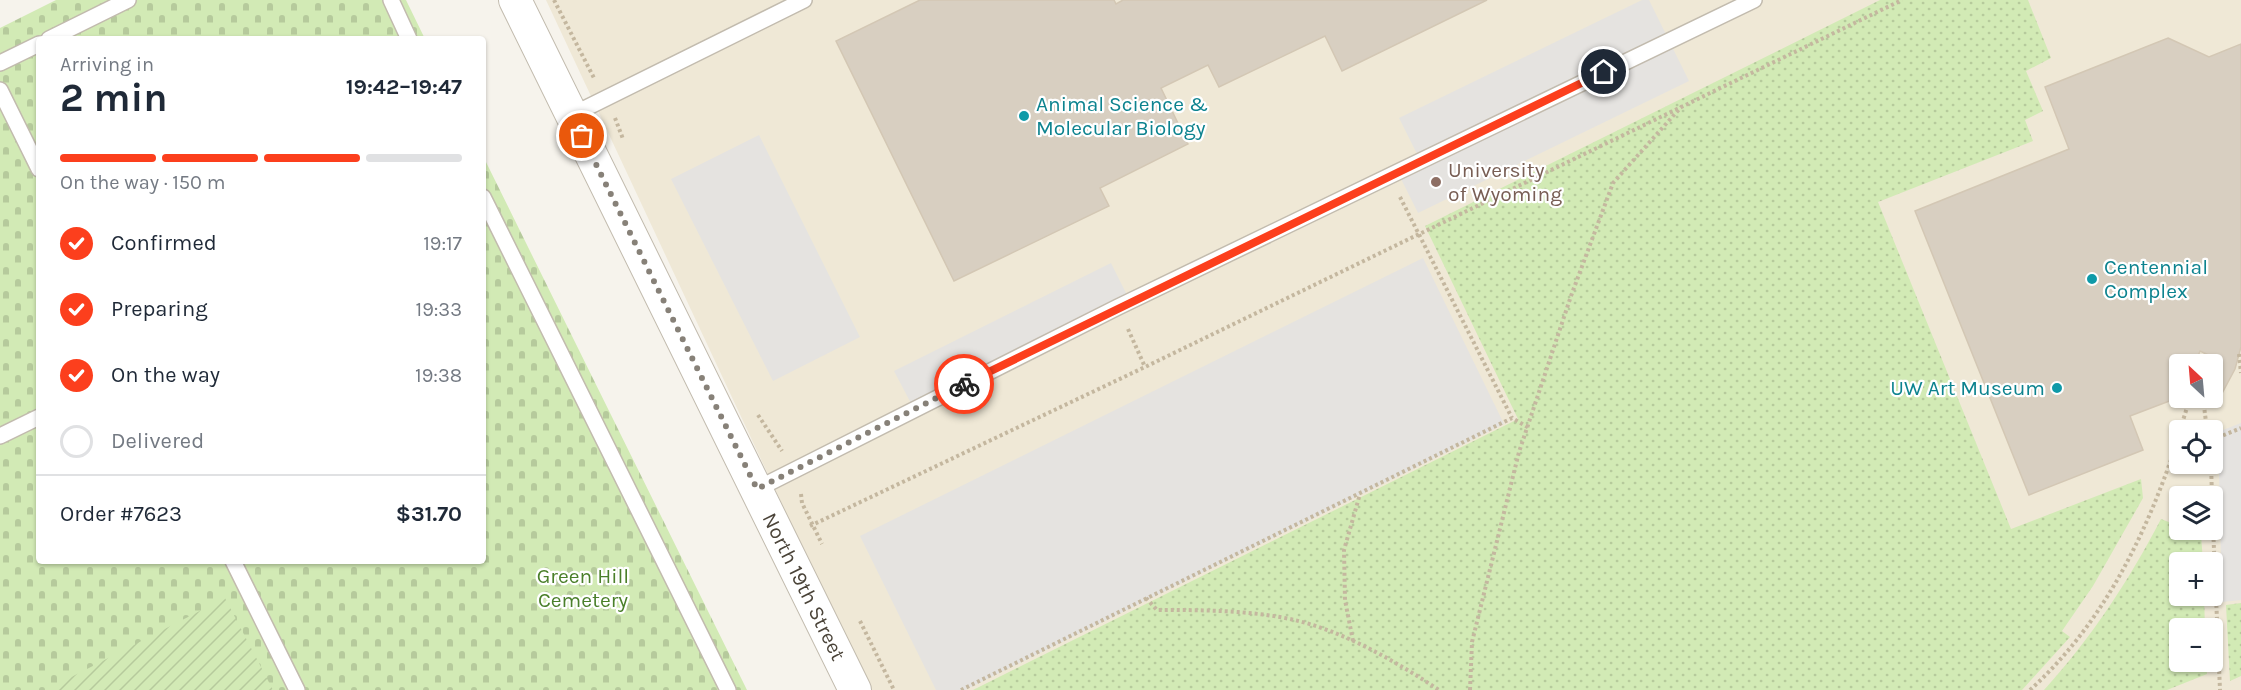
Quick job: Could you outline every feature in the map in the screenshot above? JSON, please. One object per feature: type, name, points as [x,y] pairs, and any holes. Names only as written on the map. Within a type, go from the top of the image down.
[{"type":"street","name":"North 19th Street","points":[[515,0],[855,690]]},
{"type":"lane","points":[[55,36],[128,0]]},
{"type":"lane","points":[[391,0],[408,36]]},
{"type":"lane","points":[[572,115],[804,0]]},
{"type":"lane","points":[[757,489],[1118,307],[1390,175],[1724,6],[1754,0]]},
{"type":"lane","points":[[0,63],[36,45]]},
{"type":"lane","points":[[0,90],[36,163]]},
{"type":"lane","points":[[486,203],[728,690]]},
{"type":"lane","points":[[0,436],[36,418]]},
{"type":"lane","points":[[234,564],[297,690]]},
{"type":"path","points":[[554,0],[605,99],[626,147]]},
{"type":"path","points":[[781,539],[1145,367],[1902,0]]},
{"type":"path","points":[[1470,690],[1472,642],[1520,452],[1571,296],[1613,183],[1684,104]]},
{"type":"path","points":[[1390,175],[1417,234],[1512,418],[1528,428]]},
{"type":"path","points":[[1118,307],[1145,367]]},
{"type":"path","points":[[2239,354],[2241,373]]},
{"type":"path","points":[[755,410],[780,447],[801,493],[802,503],[823,546]]},
{"type":"path","points":[[961,690],[1512,418]]},
{"type":"path","points":[[2223,435],[2241,428]]},
{"type":"path","points":[[2030,690],[2067,652],[2126,567],[2162,488],[2169,466]]},
{"type":"path","points":[[1353,641],[1345,600],[1344,550],[1360,494]]},
{"type":"path","points":[[2214,540],[2220,690]]},
{"type":"path","points":[[1146,598],[1157,610],[1231,611],[1291,619],[1353,641],[1439,690]]},
{"type":"path","points":[[858,618],[894,690]]},
{"type":"shaded area","name":"University of Wyoming","points":[[546,0],[2241,0],[2241,690],[869,690]]},
{"type":"shaded area","points":[[1642,0],[1649,0],[1689,81],[1418,213],[1397,171],[1420,160],[1399,118]]},
{"type":"shaded area","points":[[759,135],[860,337],[773,381],[671,179]]},
{"type":"shaded area","points":[[1423,258],[1504,424],[965,690],[936,690],[860,536]]},
{"type":"shaded area","points":[[1111,263],[1130,301],[914,409],[894,371]]},
{"type":"shaded area","points":[[2241,423],[2241,600],[2223,602],[2223,552],[2221,552],[2221,540],[2223,540],[2223,486],[2219,486],[2219,474],[2223,474],[2223,430]]},
{"type":"green space","name":"Green Hill Cemetery","points":[[56,0],[406,0],[424,36],[36,36],[36,564],[486,564],[486,162],[747,690],[0,690],[0,28]]},
{"type":"green space","points":[[1880,0],[2028,0],[2051,58],[2026,71],[2043,111],[2025,120],[2033,141],[1878,202],[2011,529],[2141,479],[2143,498],[2093,586],[2062,631],[2070,637],[2022,690],[973,690],[1518,419],[1425,226]]},
{"type":"green space","points":[[2161,519],[2169,522],[2169,540],[2201,540],[2202,552],[2169,552],[2169,606],[2204,606],[2205,618],[2169,618],[2169,672],[2207,672],[2207,674],[2167,690],[2044,690],[2078,650],[2136,565]]},
{"type":"green space","points":[[225,598],[273,690],[48,690],[48,689]]},
{"type":"green space","points":[[2241,603],[2241,676],[2230,681],[2226,605]]},
{"type":"building","name":"Animal Science & Molecular Biology","points":[[920,0],[1114,0],[1116,4],[1123,0],[1487,0],[1342,71],[1325,36],[1219,87],[1208,65],[1161,88],[1188,144],[1100,188],[1109,206],[954,281],[836,41]]},
{"type":"building","name":"Centennial Complex","points":[[2168,38],[2209,57],[2241,44],[2241,347],[2235,369],[2223,392],[2223,354],[2207,354],[2200,351],[2199,354],[2169,354],[2169,401],[2130,416],[2143,450],[2029,495],[1915,211],[2069,149],[2045,87]]},
{"type":"way so far","points":[[582,136],[757,489],[964,384]]},
{"type":"place","name":"Animal Science & Molecular Biology","points":[[1024,116]]},
{"type":"place","name":"University of Wyoming","points":[[1436,182]]},
{"type":"place","name":"Centennial Complex","points":[[2092,279]]},
{"type":"place","name":"UW Art Museum","points":[[2057,388]]},
{"type":"route","points":[[964,384],[1130,301],[1604,72]]}]
